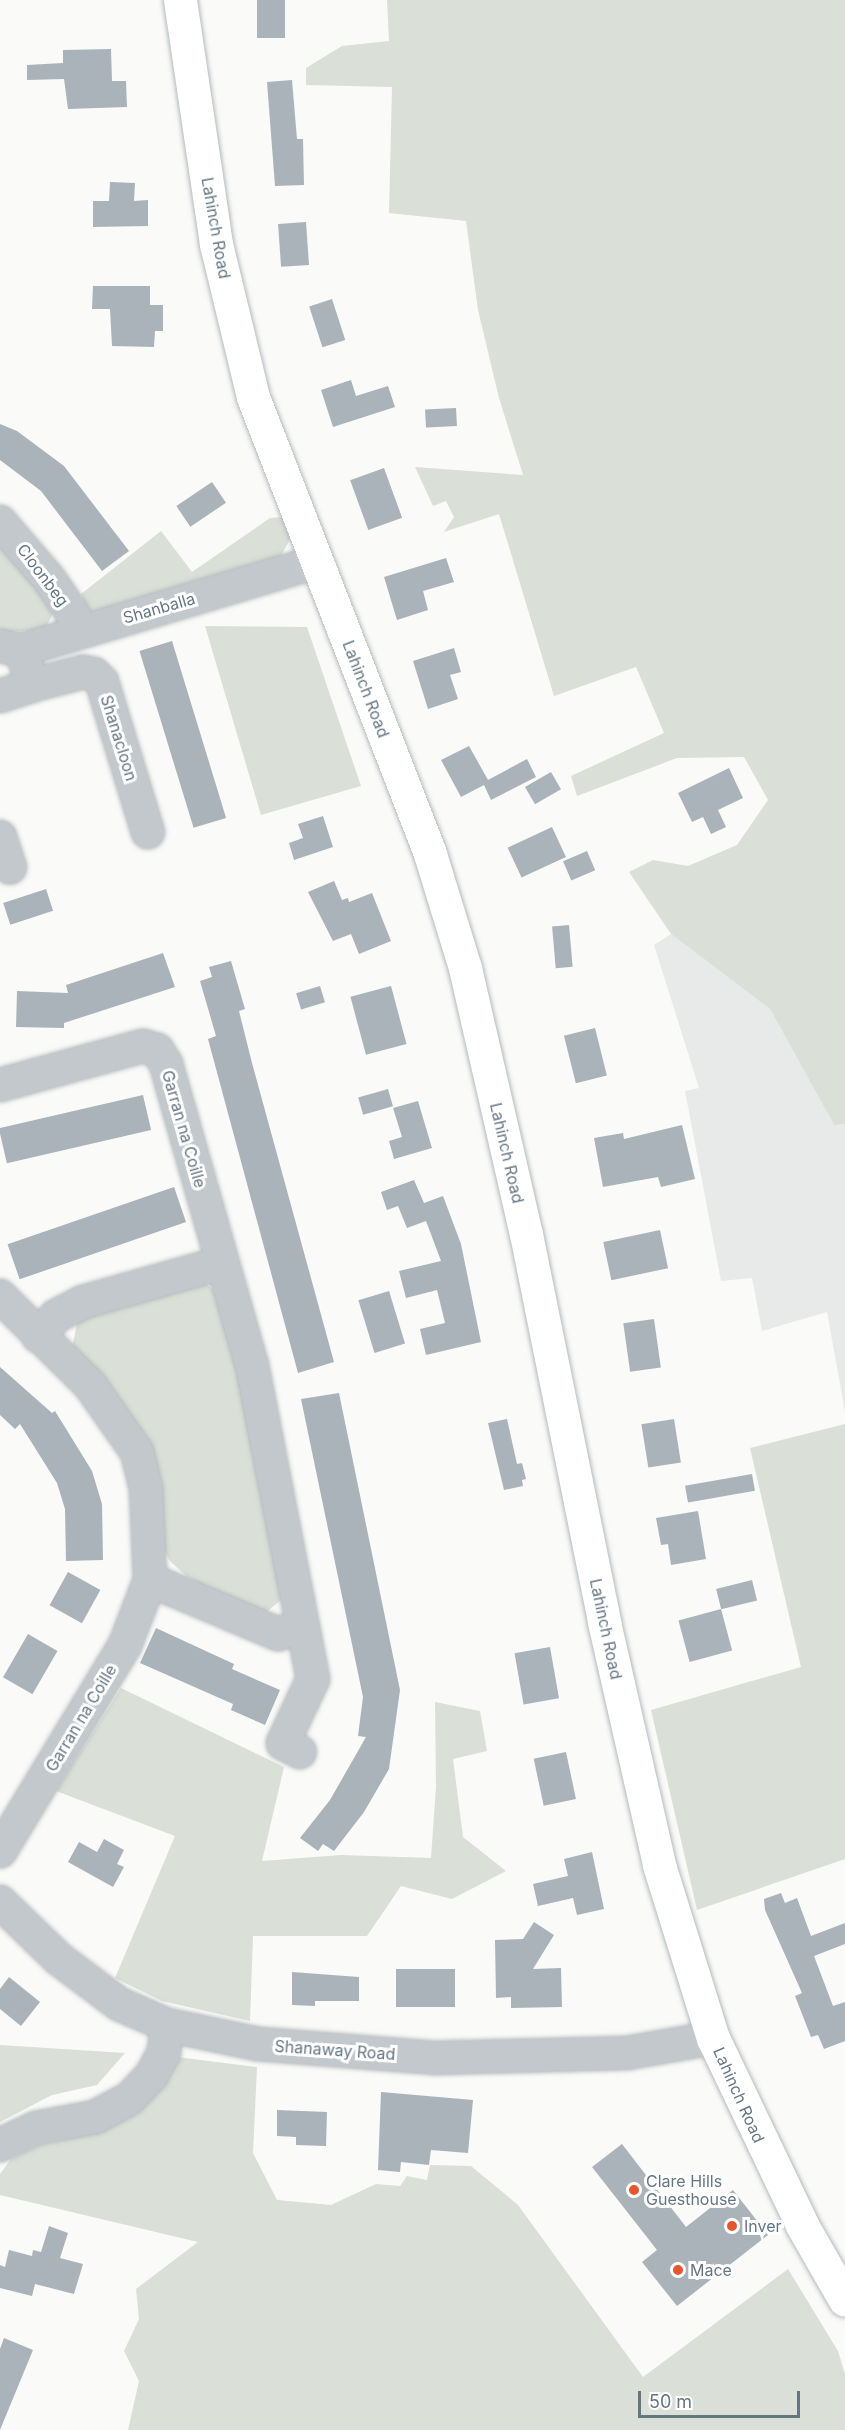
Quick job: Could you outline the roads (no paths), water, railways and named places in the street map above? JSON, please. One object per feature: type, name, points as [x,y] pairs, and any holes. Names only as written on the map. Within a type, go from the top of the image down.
[{"type":"main road","name":"Lahinch Road","points":[[180,0],[216,244],[254,397],[430,854],[465,968],[526,1234],[604,1622],[659,1865],[713,2038],[801,2225],[845,2300]]},
{"type":"street","name":"Cloonbeg","points":[[0,522],[49,579],[73,614],[80,632]]},
{"type":"street","name":"Shanballa","points":[[10,648],[80,632],[317,562]]},
{"type":"street","points":[[10,648],[33,685]]},
{"type":"street","name":"Shanacloon","points":[[0,696],[83,672],[94,674],[102,682],[148,832]]},
{"type":"street","points":[[0,837],[10,867]]},
{"type":"street","name":"Garran na Coille","points":[[0,1084],[143,1046],[157,1050],[165,1064],[252,1365],[313,1678],[283,1743],[300,1752]]},
{"type":"street","points":[[38,1336],[56,1316],[83,1302],[222,1263]]},
{"type":"street","name":"Garran na Coille","points":[[0,1296],[90,1385],[137,1452],[147,1496],[150,1580],[125,1645],[0,1851]]},
{"type":"street","points":[[150,1580],[278,1634],[303,1626]]},
{"type":"street","name":"Shanaway Road","points":[[0,1902],[59,1959],[119,2004],[167,2025],[258,2044],[434,2058],[627,2053],[713,2038]]},
{"type":"street","points":[[0,2145],[36,2128],[95,2117],[129,2099],[151,2076],[164,2054],[167,2025]]},
{"type":"place","name":"Clare Hills Guesthouse","points":[[634,2190]]},
{"type":"place","name":"Inver","points":[[732,2226]]},
{"type":"place","name":"Mace","points":[[678,2270]]}]
